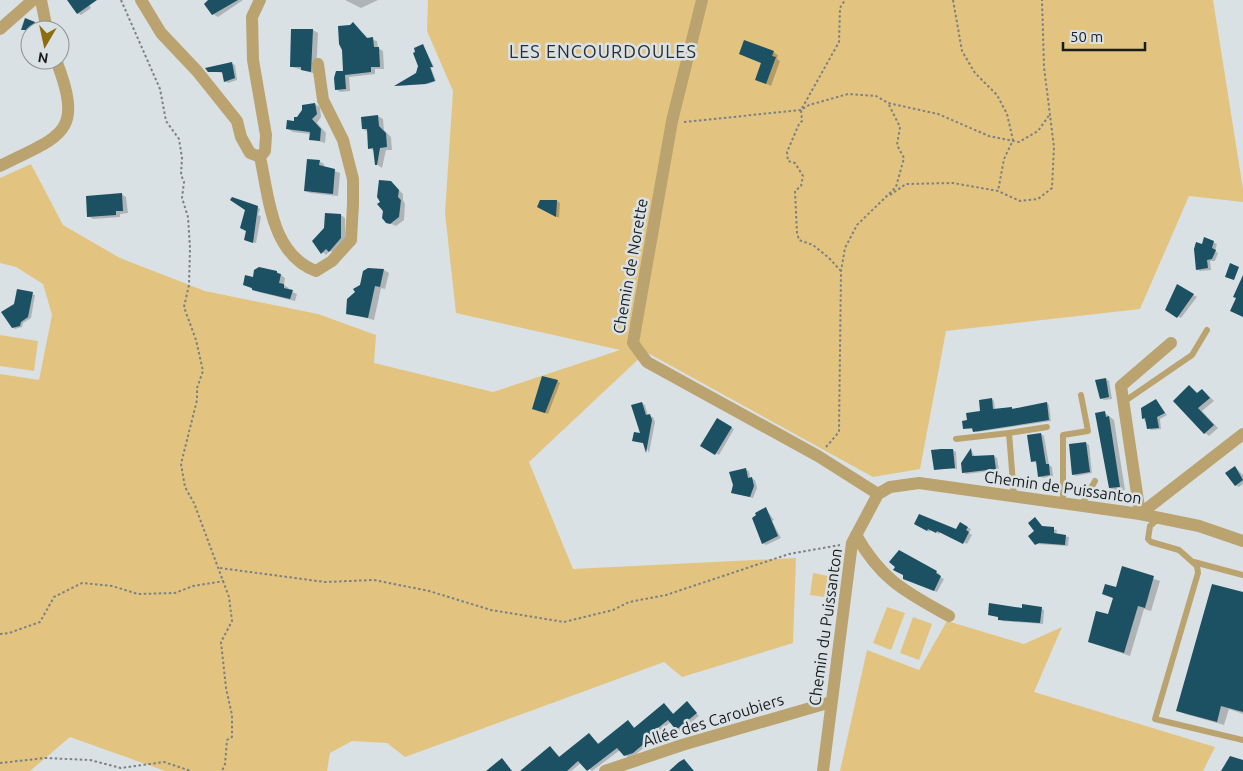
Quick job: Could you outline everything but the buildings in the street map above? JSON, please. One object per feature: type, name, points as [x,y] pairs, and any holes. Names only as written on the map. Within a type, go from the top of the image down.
[{"type":"street","points":[[0,29],[33,0]]},
{"type":"street","points":[[41,0],[45,20]]},
{"type":"street","points":[[141,0],[161,33],[197,71],[237,121],[241,137],[250,152],[260,157]]},
{"type":"street","points":[[260,0],[252,17],[253,60],[266,135],[265,151],[260,157]]},
{"type":"street","name":"Chemin de Norette","points":[[702,0],[672,121],[632,343],[647,362],[818,456],[878,494]]},
{"type":"street","points":[[260,157],[274,221],[285,246],[303,266],[316,271],[332,261],[351,240],[354,204],[353,179],[343,140],[323,100],[318,64]]},
{"type":"street","points":[[0,166],[53,139],[66,124],[70,102],[59,70]]},
{"type":"street","points":[[1140,514],[1125,401],[1121,386],[1172,343]]},
{"type":"street","points":[[1140,514],[1243,434]]},
{"type":"street","name":"Chemin de Puissanton","points":[[878,494],[890,487],[919,483],[1140,514],[1199,526],[1243,540]]},
{"type":"street","name":"Chemin du Puissanton","points":[[823,771],[854,539],[878,494]]},
{"type":"street","points":[[854,539],[893,583],[910,595],[949,616]]},
{"type":"street","name":"Allée des Caroubiers","points":[[605,771],[831,702]]},
{"type":"lane","points":[[1125,401],[1192,355],[1208,330]]},
{"type":"lane","points":[[1063,504],[1063,435],[1088,431],[1081,395]]},
{"type":"lane","points":[[956,439],[1047,427]]},
{"type":"lane","points":[[1010,433],[1014,496]]},
{"type":"lane","points":[[1082,506],[1095,480]]},
{"type":"lane","points":[[1159,518],[1150,526],[1148,539],[1151,542],[1179,550],[1197,566],[1196,582],[1155,719],[1243,740]]},
{"type":"lane","points":[[1191,562],[1243,575]]},
{"type":"path","points":[[121,0],[160,89],[166,121],[179,140],[184,182],[182,198],[188,217],[190,248],[190,285],[184,307],[196,340],[203,371],[197,388],[197,400],[181,464],[185,488],[194,503],[220,568],[229,597],[232,621],[221,642],[226,688],[232,715],[232,737],[227,740],[225,764],[222,771]]},
{"type":"path","points":[[841,271],[813,245],[799,240],[796,233],[795,191],[801,186],[803,176],[795,163],[788,161],[787,152],[794,132],[802,121],[801,110],[838,42],[840,8],[845,0]]},
{"type":"path","points":[[953,0],[962,51],[974,73],[997,95],[1007,114],[1013,140],[1004,159],[998,192]]},
{"type":"path","points":[[886,197],[906,184],[953,183],[998,192],[1020,201],[1038,199],[1052,188],[1054,146],[1044,67],[1042,0]]},
{"type":"path","points":[[672,121],[693,123],[801,110],[809,105],[848,94],[876,96],[888,102],[938,114],[989,136],[1019,142],[1038,131],[1050,114]]},
{"type":"path","points":[[818,456],[839,432],[841,271],[844,248],[857,225],[896,187],[904,158],[897,145],[900,126],[888,102]]},
{"type":"path","points":[[220,568],[325,582],[374,580],[430,590],[491,610],[564,622],[613,610],[628,602],[666,595],[790,554],[854,539]]},
{"type":"path","points":[[0,634],[9,633],[40,622],[54,597],[82,583],[112,586],[138,594],[175,593],[193,586],[224,581]]},
{"type":"path","points":[[0,763],[45,758],[90,760],[121,768],[164,762],[191,771]]},
{"type":"shaded area","points":[[428,0],[1213,0],[1243,189],[1243,202],[1189,196],[1140,309],[946,331],[920,469],[873,477],[646,352],[529,462],[573,569],[796,558],[793,643],[682,677],[664,662],[405,757],[387,743],[352,741],[330,753],[327,771],[165,771],[70,737],[30,771],[0,771],[0,374],[39,380],[52,315],[43,284],[16,267],[0,263],[0,178],[31,164],[63,225],[120,258],[205,291],[318,314],[376,335],[374,363],[493,392],[620,350],[456,313],[445,213],[453,91],[427,31]]},
{"type":"shaded area","points":[[0,335],[38,341],[34,371],[0,366]]},
{"type":"shaded area","points":[[813,573],[828,576],[824,597],[810,595]]},
{"type":"shaded area","points":[[887,607],[905,613],[891,650],[873,643]]},
{"type":"shaded area","points":[[913,617],[932,624],[919,660],[900,653]]},
{"type":"shaded area","points":[[947,621],[1024,644],[1062,627],[1034,692],[1215,747],[1203,771],[840,771],[867,650],[919,670]]},
{"type":"district","name":"LES ENCOURDOULES","points":[[603,52]]}]
